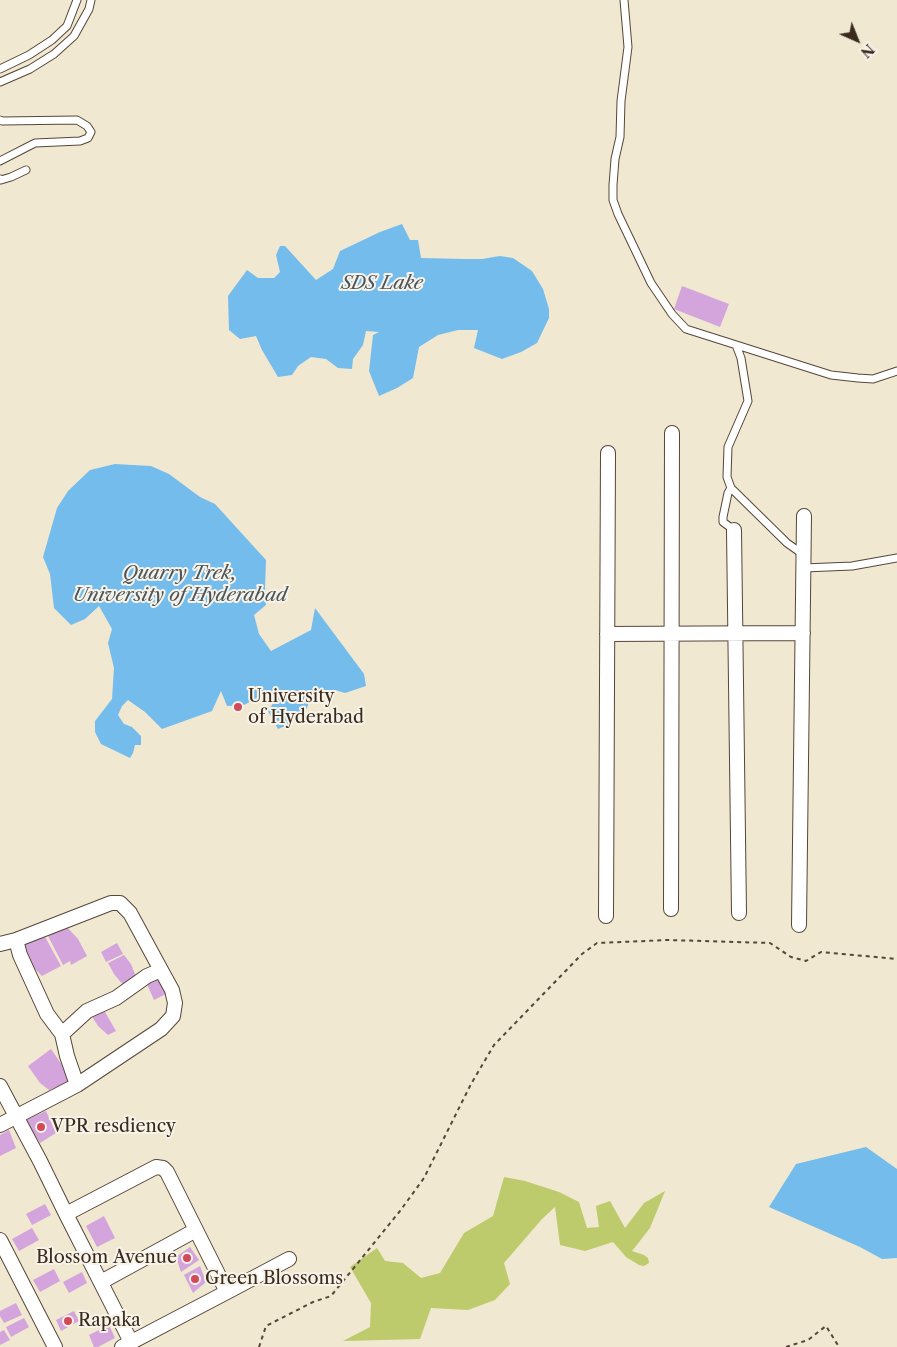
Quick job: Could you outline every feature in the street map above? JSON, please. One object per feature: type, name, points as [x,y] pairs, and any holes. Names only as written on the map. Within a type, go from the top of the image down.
[{"type":"street","points":[[671,909],[672,433]]},
{"type":"street","points":[[606,916],[608,453]]},
{"type":"street","points":[[799,925],[804,516]]},
{"type":"street","points":[[734,530],[739,913]]},
{"type":"street","points":[[608,634],[803,633]]},
{"type":"street","points":[[0,944],[16,940],[111,903],[120,903],[130,913],[172,990],[175,1003],[173,1016],[161,1029],[77,1085],[0,1125]]},
{"type":"street","points":[[16,940],[20,955],[47,1014],[62,1034],[66,1056],[77,1085]]},
{"type":"street","points":[[62,1034],[87,1011],[116,998],[146,976],[161,970]]},
{"type":"street","points":[[0,1086],[100,1282],[127,1345],[289,1260]]},
{"type":"street","points":[[66,1214],[156,1167],[163,1168],[167,1172],[227,1292]]},
{"type":"street","points":[[100,1282],[196,1230]]},
{"type":"street","points":[[0,1240],[55,1347]]},
{"type":"lane","points":[[0,69],[29,55],[52,40],[67,26],[77,0]]},
{"type":"lane","points":[[0,82],[30,69],[54,54],[74,36],[89,9],[91,0]]},
{"type":"lane","points":[[624,0],[628,47],[621,101],[620,137],[612,185],[613,200],[651,283],[672,314],[686,329],[831,375],[873,379],[897,370]]},
{"type":"lane","points":[[0,120],[77,120],[87,126],[91,132],[88,138],[80,141],[35,143],[0,161]]},
{"type":"lane","points":[[0,179],[11,177],[26,170]]},
{"type":"lane","points":[[736,345],[741,358],[748,401],[728,447],[728,477],[731,488],[804,562],[852,566],[897,558]]},
{"type":"lane","points":[[731,488],[722,517],[723,522],[734,530]]},
{"type":"path","points":[[259,1347],[266,1326],[313,1302],[331,1296],[400,1211],[424,1178],[471,1084],[494,1045],[582,954],[597,943],[668,940],[770,943],[791,957],[806,961],[821,952],[897,959]]},
{"type":"path","points":[[786,1347],[808,1340],[826,1326],[839,1347]]},
{"type":"green space","points":[[504,1177],[525,1181],[559,1192],[579,1202],[587,1228],[599,1227],[596,1206],[610,1201],[625,1228],[644,1203],[665,1191],[650,1228],[632,1251],[644,1255],[648,1258],[649,1263],[644,1266],[639,1265],[626,1257],[613,1242],[585,1251],[560,1245],[555,1207],[542,1219],[504,1263],[510,1284],[495,1300],[468,1310],[431,1308],[420,1339],[343,1341],[370,1327],[371,1303],[350,1267],[377,1248],[385,1261],[403,1263],[421,1278],[440,1273],[464,1233],[493,1216]]},
{"type":"water","name":"SDS Lake","points":[[402,224],[410,240],[418,240],[421,258],[482,259],[500,256],[513,258],[532,271],[543,289],[549,309],[549,318],[537,343],[521,352],[502,359],[474,348],[478,330],[458,330],[438,335],[419,347],[413,378],[379,396],[369,371],[373,335],[379,332],[366,331],[363,345],[353,359],[352,369],[338,368],[326,359],[311,357],[298,366],[292,375],[278,377],[256,336],[240,339],[229,330],[228,296],[247,270],[258,278],[274,278],[280,272],[276,255],[280,246],[285,246],[316,280],[333,269],[340,251]]},
{"type":"water","name":"Quarry Trek, University of Hyderabad","points":[[115,464],[151,466],[169,474],[200,497],[215,504],[266,560],[266,605],[254,615],[259,634],[271,651],[311,630],[315,608],[364,674],[366,686],[345,693],[335,690],[322,691],[311,695],[307,708],[290,724],[278,729],[268,711],[276,699],[262,695],[244,705],[227,706],[221,691],[212,711],[162,729],[145,712],[128,700],[122,706],[118,715],[124,724],[132,727],[141,736],[141,745],[135,745],[130,758],[101,744],[95,732],[95,721],[112,699],[114,668],[108,643],[112,629],[99,606],[85,619],[71,625],[54,608],[50,574],[43,557],[57,508],[68,491],[90,470]]},
{"type":"water","points":[[866,1147],[897,1169],[897,1258],[882,1259],[860,1247],[769,1207],[796,1164]]},
{"type":"building","points":[[682,286],[729,304],[720,327],[674,309]]},
{"type":"building","points":[[66,926],[78,939],[87,956],[71,965],[70,961],[63,965],[48,936]]},
{"type":"building","points":[[43,933],[61,966],[42,976],[30,964],[20,945]]},
{"type":"building","points":[[117,943],[123,954],[106,962],[101,952]]},
{"type":"building","points":[[124,955],[131,964],[137,979],[124,986],[108,963]]},
{"type":"building","points":[[158,977],[166,994],[154,1000],[146,982]]},
{"type":"building","points":[[101,1005],[116,1031],[108,1035],[98,1026],[89,1012]]},
{"type":"building","points":[[51,1049],[71,1083],[58,1089],[56,1087],[49,1090],[40,1083],[28,1066]]},
{"type":"building","name":"VPR resdiency","points":[[46,1111],[56,1133],[40,1143],[26,1120]]},
{"type":"building","points":[[9,1130],[16,1148],[0,1156],[0,1135]]},
{"type":"building","points":[[45,1204],[51,1215],[32,1225],[26,1214]]},
{"type":"building","points":[[104,1216],[115,1238],[97,1247],[86,1226]]},
{"type":"building","points":[[32,1228],[39,1240],[19,1251],[12,1239]]},
{"type":"building","name":"Blossom Avenue","points":[[190,1247],[199,1260],[181,1272],[176,1257]]},
{"type":"building","name":"Green Blossoms","points":[[200,1266],[206,1282],[193,1293],[184,1275]]},
{"type":"building","points":[[54,1269],[60,1281],[40,1292],[33,1280]]},
{"type":"building","points":[[82,1272],[87,1283],[69,1293],[63,1282]]},
{"type":"building","points":[[16,1303],[22,1315],[4,1323],[0,1316],[0,1311]]},
{"type":"building","name":"Rapaka","points":[[74,1311],[79,1321],[61,1331],[56,1320]]},
{"type":"building","points":[[24,1318],[29,1327],[11,1337],[6,1327]]},
{"type":"building","points":[[109,1325],[115,1338],[98,1347],[94,1347],[89,1335]]},
{"type":"building","points":[[4,1330],[10,1340],[0,1345],[0,1332]]},
{"type":"place","name":"University of Hyderabad","points":[[238,707]]},
{"type":"place","name":"VPR resdiency","points":[[41,1127]]},
{"type":"place","name":"Blossom Avenue","points":[[187,1258]]},
{"type":"place","name":"Green Blossoms","points":[[195,1279]]},
{"type":"place","name":"Rapaka","points":[[68,1321]]}]
